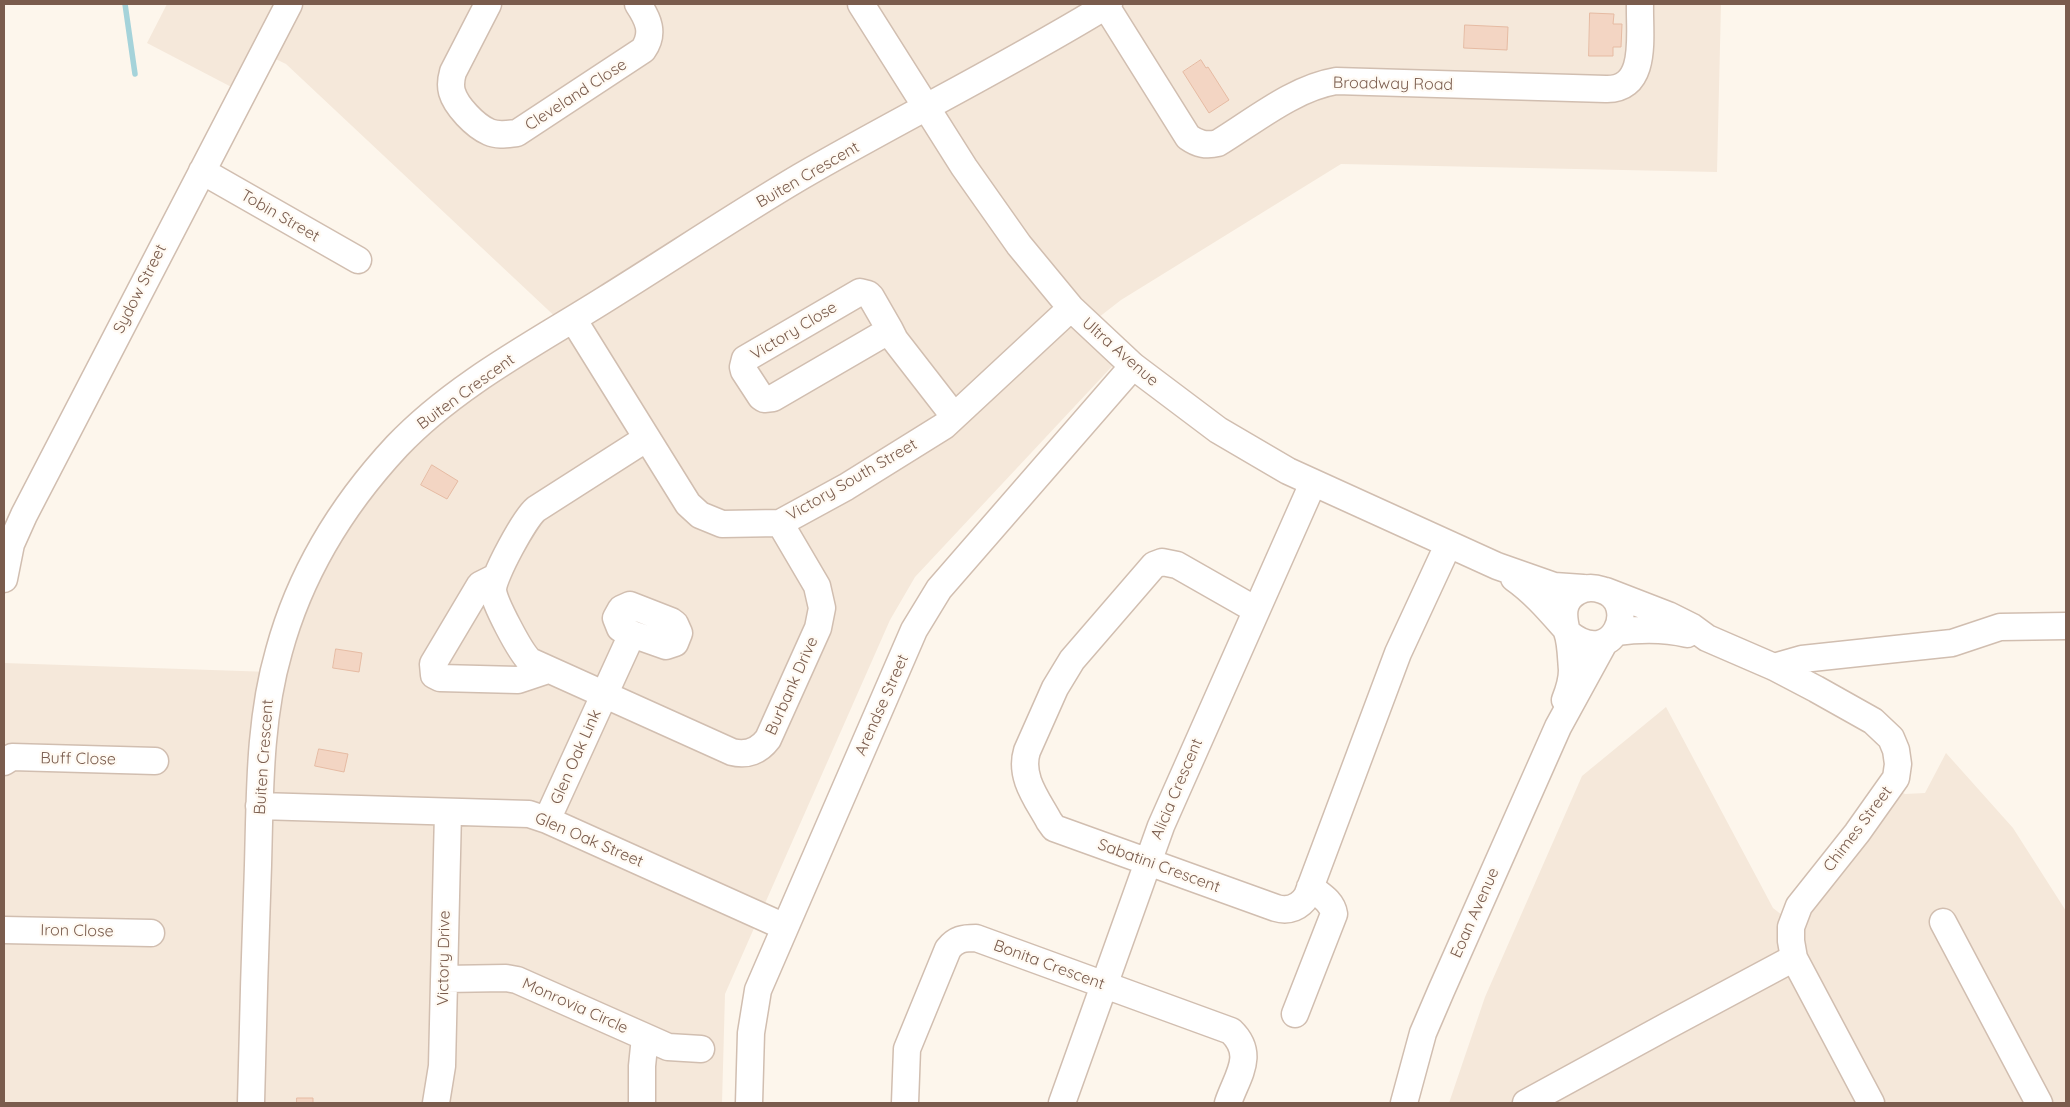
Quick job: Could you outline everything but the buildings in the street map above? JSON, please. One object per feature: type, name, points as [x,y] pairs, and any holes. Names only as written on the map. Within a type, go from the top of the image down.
[{"type":"street","name":"Sydow Street","points":[[4,580],[7,560],[17,529],[289,4]]},
{"type":"street","name":"Cleveland Close","points":[[488,4],[453,72],[451,83],[453,94],[460,106],[488,132],[500,135],[516,133],[643,50],[650,30],[638,4]]},
{"type":"street","name":"Ultra Avenue","points":[[861,4],[991,206],[1044,277],[1071,308],[1133,366],[1218,430],[1264,458],[1313,483],[1497,566],[1554,586],[1595,590]]},
{"type":"street","name":"Broadway Road","points":[[1107,5],[1188,138],[1194,142],[1206,145],[1218,143],[1304,90],[1322,83],[1336,81],[1606,90],[1620,88],[1631,80],[1637,68],[1640,4]]},
{"type":"street","name":"Buiten Crescent","points":[[251,1103],[259,806],[263,732],[270,688],[278,651],[291,612],[319,552],[357,493],[398,445],[433,412],[484,376],[800,177],[1047,42],[1107,5]]},
{"type":"street","name":"Tobin Street","points":[[202,171],[358,260]]},
{"type":"street","name":"Victory Close","points":[[890,330],[768,399],[764,399],[758,394],[743,367],[748,356],[860,292],[868,294],[890,330],[895,340],[954,416]]},
{"type":"street","name":"Victory South Street","points":[[573,319],[688,504],[700,516],[722,524],[780,523],[846,487],[944,426],[1071,308]]},
{"type":"street","name":"Arendse Street","points":[[749,1103],[751,1033],[755,1004],[763,976],[910,639],[924,612],[939,589],[1133,366]]},
{"type":"street","name":"Burbank Drive","points":[[647,438],[531,513],[496,577],[493,590],[495,600],[522,654],[530,661],[732,752],[739,754],[753,752],[764,745],[768,739],[818,628],[822,608],[818,586],[780,523]]},
{"type":"street","name":"Alicia Crescent","points":[[1062,1103],[1160,826],[1313,483]]},
{"type":"street","name":"Sabatini Crescent","points":[[1256,610],[1178,565],[1162,562],[1154,565],[1072,660],[1049,699],[1027,751],[1024,766],[1027,780],[1051,825],[1059,830],[1281,910],[1299,906],[1310,888],[1398,653],[1448,545]]},
{"type":"street","name":"Ultra Avenue","points":[[1497,566],[1525,585],[1567,631]]},
{"type":"street","name":"Burbank Drive","points":[[496,577],[480,586],[433,664],[434,674],[440,678],[518,680],[548,670]]},
{"type":"street","points":[[1595,590],[1615,599],[1620,610],[1620,621],[1610,638],[1591,645],[1579,642],[1567,631],[1563,617],[1565,605],[1572,595],[1595,590]]},
{"type":"street","name":"Chimes Street","points":[[1595,590],[1668,615],[1692,627],[1707,638]]},
{"type":"street","points":[[1774,667],[1802,659],[1952,643],[2000,627],[2066,626]]},
{"type":"street","name":"Chimes Street","points":[[1610,638],[1632,630],[1663,629],[1707,638],[1774,667],[1816,688],[1873,722],[1890,738],[1896,750],[1898,764],[1896,778],[1888,792],[1799,906],[1791,927],[1794,958],[1871,1103]]},
{"type":"street","name":"Eoan Avenue","points":[[1558,727],[1570,686],[1572,672],[1567,631]]},
{"type":"street","points":[[604,695],[632,634]]},
{"type":"street","name":"Eoan Avenue","points":[[1404,1103],[1423,1033],[1440,991],[1558,727],[1610,638]]},
{"type":"street","name":"Glen Oak Link","points":[[547,820],[604,695]]},
{"type":"street","name":"Buff Close","points":[[4,762],[12,757],[154,761]]},
{"type":"street","name":"Glen Oak Street","points":[[259,806],[529,814],[547,820],[785,926]]},
{"type":"street","name":"Victory Drive","points":[[436,1103],[442,1066],[448,812]]},
{"type":"street","points":[[1296,1014],[1334,914],[1329,902],[1310,888]]},
{"type":"street","points":[[1943,922],[2039,1103]]},
{"type":"street","name":"Iron Close","points":[[4,930],[151,932]]},
{"type":"street","name":"Bonita Crescent","points":[[905,1103],[907,1049],[948,949],[954,941],[962,938],[976,938],[1231,1031],[1240,1039],[1245,1057],[1228,1103]]},
{"type":"street","points":[[1526,1103],[1794,958]]},
{"type":"street","name":"Monrovia Circle","points":[[444,979],[506,978],[517,980],[668,1047],[701,1049]]},
{"type":"street","name":"Monrovia Circle","points":[[642,1103],[642,1066],[645,1037]]},
{"type":"shaded area","points":[[167,4],[1721,4],[1717,172],[1341,164],[1121,300],[1085,328],[1118,360],[915,577],[890,620],[725,994],[722,1103],[4,1103],[4,663],[271,672],[355,492],[563,324],[286,64],[261,52],[241,92],[147,43]]},
{"type":"shaded area","points":[[1666,707],[1773,908],[1787,919],[1889,784],[1905,794],[1925,793],[1946,753],[2013,828],[2066,911],[2066,1103],[1449,1103],[1485,997],[1582,776]]},
{"type":"waterway","points":[[125,4],[135,74]]}]
